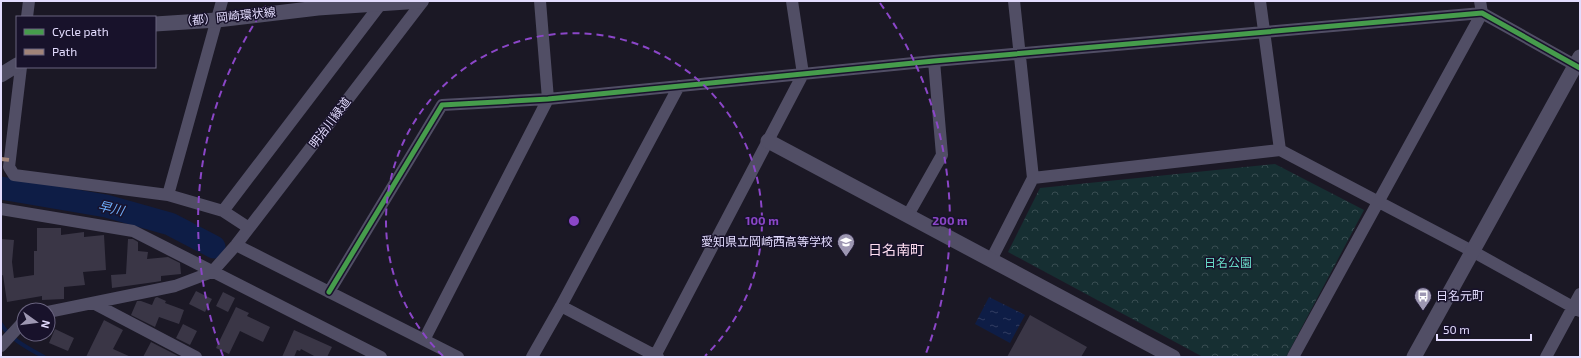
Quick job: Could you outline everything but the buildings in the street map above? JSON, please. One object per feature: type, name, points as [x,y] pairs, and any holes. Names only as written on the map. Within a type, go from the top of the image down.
[{"type":"street","points":[[27,16],[29,1]]},
{"type":"street","points":[[168,195],[222,1]]},
{"type":"street","name":"（都）岡崎環状線","points":[[156,24],[217,20],[319,4],[422,1]]},
{"type":"street","name":"明治川緑道","points":[[212,272],[236,245],[422,1]]},
{"type":"street","points":[[424,340],[548,99],[540,1]]},
{"type":"street","points":[[561,306],[656,356],[803,74],[792,1]]},
{"type":"street","points":[[991,260],[1033,178],[1014,1]]},
{"type":"street","points":[[1260,1],[1280,150]]},
{"type":"street","points":[[223,210],[382,3]]},
{"type":"street","points":[[329,292],[442,105],[548,99],[934,61],[1264,32],[1481,7],[1578,63],[1414,357]]},
{"type":"street","points":[[1293,357],[1378,202],[1481,7]]},
{"type":"street","points":[[908,215],[942,155],[934,61]]},
{"type":"street","points":[[1,75],[16,66]]},
{"type":"street","points":[[21,68],[9,167],[14,175],[168,195],[223,210],[249,228]]},
{"type":"street","points":[[532,357],[679,86]]},
{"type":"street","points":[[768,141],[1173,357]]},
{"type":"street","points":[[1033,178],[1280,150],[1576,309]]},
{"type":"street","points":[[1,209],[133,231],[381,357]]},
{"type":"street","points":[[236,245],[458,357]]},
{"type":"street","points":[[56,310],[176,286],[212,272]]},
{"type":"street","points":[[1546,357],[1576,309],[1580,294]]},
{"type":"street","points":[[93,303],[196,357]]},
{"type":"street","points":[[1,346],[16,330]]},
{"type":"green space","name":"日名公園","points":[[1275,164],[1364,210],[1286,357],[1203,357],[1008,252],[1040,188]]},
{"type":"water","points":[[989,297],[1025,315],[1010,343],[975,324]]},
{"type":"waterway","name":"早川","points":[[1,188],[106,206],[170,224],[214,247]]},
{"type":"waterway","points":[[1,324],[14,339],[44,357]]},
{"type":"marked path","points":[[1,159],[10,160]]},
{"type":"cycle path","points":[[329,292],[442,105],[548,99],[934,61],[1482,13],[1580,68]]},
{"type":"place","name":"愛知県立岡崎西高等学校","points":[[846,257]]},
{"type":"place","name":"日名元町","points":[[1423,311]]},
{"type":"district","name":"日名南町","points":[[896,250]]}]
